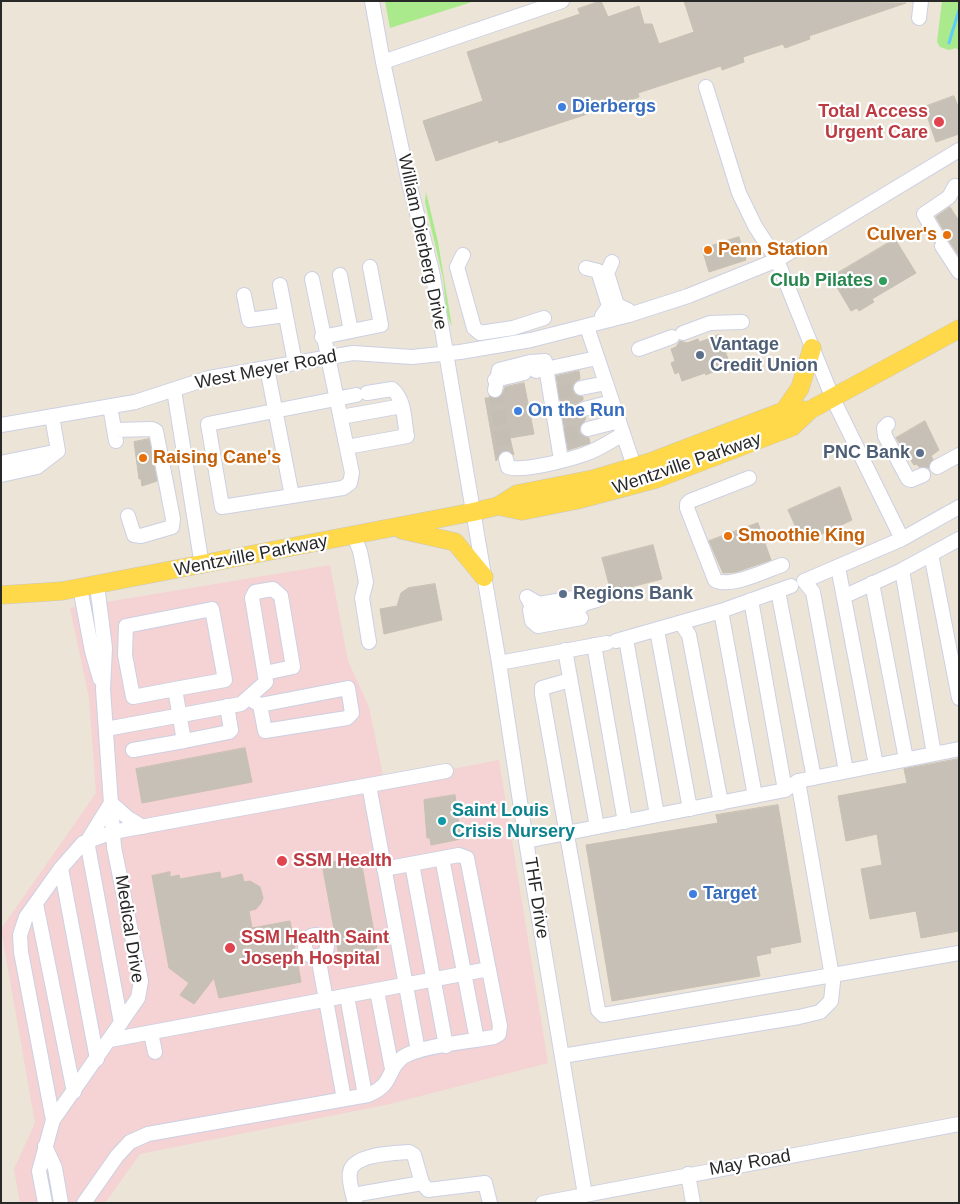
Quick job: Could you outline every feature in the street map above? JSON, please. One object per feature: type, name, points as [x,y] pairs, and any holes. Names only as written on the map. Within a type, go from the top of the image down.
[{"type":"main road","name":"Wentzville Parkway","points":[[498,506],[522,510],[577,500],[656,479],[792,427],[810,410],[833,400],[959,329]]},
{"type":"main road","points":[[784,411],[800,388],[812,348]]},
{"type":"main road","name":"Wentzville Parkway","points":[[1,596],[89,586],[202,566],[473,512],[498,506],[517,494],[593,479],[634,466],[784,411],[810,410]]},
{"type":"main road","points":[[394,528],[455,542],[484,577]]},
{"type":"street","name":"William Dierberg Drive","points":[[372,1],[409,183],[425,238],[473,512]]},
{"type":"street","points":[[383,62],[562,1]]},
{"type":"street","points":[[919,18],[922,1]]},
{"type":"street","points":[[706,87],[739,193],[755,226],[777,260],[833,400],[902,539]]},
{"type":"street","name":"West Meyer Road","points":[[1,425],[135,402],[209,378],[328,357],[353,353],[412,357],[445,354],[531,340],[587,327],[688,296],[777,260],[959,150]]},
{"type":"street","points":[[955,186],[950,197],[924,214],[959,272]]},
{"type":"street","points":[[463,255],[457,267],[474,328],[480,333],[513,328],[544,318]]},
{"type":"street","points":[[612,262],[607,273],[617,305],[628,310]]},
{"type":"street","points":[[322,337],[381,325],[370,267]]},
{"type":"street","points":[[586,268],[598,272],[609,306],[602,316]]},
{"type":"street","points":[[340,275],[351,331]]},
{"type":"street","points":[[312,280],[322,337],[338,400],[341,417],[347,448],[352,473],[350,483],[343,488],[222,507],[208,424],[276,412],[338,400],[362,394],[392,389],[397,393],[402,406],[407,436],[347,448]]},
{"type":"street","points":[[280,285],[295,363]]},
{"type":"street","points":[[244,295],[249,320],[286,315]]},
{"type":"street","points":[[639,349],[710,323],[742,322]]},
{"type":"street","points":[[587,327],[634,466]]},
{"type":"street","points":[[536,371],[545,362],[512,365],[499,370],[495,385],[536,371],[597,358]]},
{"type":"street","points":[[268,368],[292,496]]},
{"type":"street","points":[[536,371],[554,394],[561,436],[562,460]]},
{"type":"street","points":[[581,388],[606,383]]},
{"type":"street","points":[[174,390],[202,566]]},
{"type":"street","points":[[584,409],[612,402]]},
{"type":"street","points":[[110,406],[115,436],[152,429],[156,431],[173,519],[172,527],[141,536],[134,535],[128,516]]},
{"type":"street","points":[[341,417],[402,406]]},
{"type":"street","points":[[52,416],[58,451]]},
{"type":"street","points":[[888,424],[884,428],[885,436],[908,479],[911,480],[924,475]]},
{"type":"street","points":[[588,429],[621,428]]},
{"type":"street","points":[[506,459],[508,467],[516,470],[585,454],[621,428]]},
{"type":"street","points":[[1,463],[58,451]]},
{"type":"street","points":[[1,475],[37,467],[58,451]]},
{"type":"street","points":[[937,467],[959,455]]},
{"type":"street","points":[[749,478],[690,501],[687,504],[687,508],[715,580],[729,583],[782,565]]},
{"type":"street","points":[[846,772],[813,592],[804,581],[902,539],[959,507]]},
{"type":"street","name":"THF Drive","points":[[473,512],[500,662],[526,841],[585,1195]]},
{"type":"street","points":[[354,536],[360,551],[366,582],[362,598],[369,642]]},
{"type":"street","points":[[845,596],[902,570],[959,539]]},
{"type":"street","points":[[931,554],[959,698]]},
{"type":"street","points":[[838,566],[876,765]]},
{"type":"street","points":[[902,570],[934,754]]},
{"type":"street","points":[[872,583],[906,759]]},
{"type":"street","name":"Medical Drive","points":[[45,1203],[40,1171],[53,1120],[97,1060],[138,998],[141,981],[114,848],[103,689],[106,648],[89,586]]},
{"type":"street","points":[[500,662],[611,642],[721,611],[784,588],[814,778]]},
{"type":"street","points":[[254,701],[266,682],[264,673],[252,598],[255,592],[274,589],[281,596],[293,667],[264,673]]},
{"type":"street","points":[[527,597],[539,604],[574,598],[590,602],[581,618],[538,626],[532,621],[527,597]]},
{"type":"street","points":[[751,600],[785,790]]},
{"type":"street","points":[[212,609],[226,680],[175,689],[133,697],[125,655],[126,626],[212,609]]},
{"type":"street","points":[[721,611],[755,796]]},
{"type":"street","points":[[681,623],[689,635],[720,803]]},
{"type":"street","points":[[656,630],[690,809]]},
{"type":"street","points":[[611,642],[657,815]]},
{"type":"street","points":[[611,642],[625,822]]},
{"type":"street","points":[[565,650],[597,827]]},
{"type":"street","points":[[570,680],[542,688],[542,694],[598,1010],[603,1015],[959,953]]},
{"type":"street","points":[[106,729],[254,701],[348,688],[352,712],[347,718],[265,731],[254,701]]},
{"type":"street","points":[[175,689],[184,741]]},
{"type":"street","points":[[133,750],[230,732],[227,706]]},
{"type":"street","points":[[526,841],[785,790],[798,781],[959,749]]},
{"type":"street","name":"Medical Drive","points":[[87,841],[114,832],[446,771]]},
{"type":"street","points":[[562,1056],[820,1012],[831,1002],[831,975],[798,781]]},
{"type":"street","points":[[370,785],[418,1051]]},
{"type":"street","points":[[111,803],[128,818],[143,827]]},
{"type":"street","name":"Medical Drive","points":[[53,1120],[21,952],[20,935],[26,917],[73,852],[87,841],[111,803]]},
{"type":"street","points":[[87,841],[121,1023]]},
{"type":"street","points":[[384,869],[459,855],[467,858],[500,1026],[499,1034],[494,1037],[418,1051],[404,1057],[392,1069]]},
{"type":"street","points":[[442,858],[477,1040]]},
{"type":"street","points":[[412,864],[446,1046]]},
{"type":"street","points":[[61,868],[97,1060]]},
{"type":"street","points":[[36,904],[74,1092]]},
{"type":"street","points":[[318,956],[344,1099]]},
{"type":"street","points":[[110,1040],[489,969]]},
{"type":"street","points":[[84,1203],[117,1156],[130,1142],[148,1134],[344,1099],[381,1090],[389,1080],[392,1069],[377,991]]},
{"type":"street","points":[[347,996],[365,1095]]},
{"type":"street","points":[[151,1032],[155,1052]]},
{"type":"street","name":"May Road","points":[[542,1203],[959,1124]]},
{"type":"street","points":[[45,1146],[55,1168],[62,1203]]},
{"type":"street","points":[[422,1183],[354,1199],[350,1173],[353,1164],[360,1159],[397,1153],[414,1155],[422,1183],[428,1190],[485,1183],[490,1203]]},
{"type":"street","points":[[688,1174],[693,1203]]},
{"type":"shaded area","name":"SSM Health","points":[[330,565],[348,661],[369,707],[383,775],[441,767],[452,769],[499,760],[548,1063],[390,1104],[140,1154],[105,1203],[20,1203],[14,1169],[35,1123],[1,929],[96,793],[89,698],[70,608]]},
{"type":"green space","points":[[385,1],[475,1],[390,28]]},
{"type":"green space","points":[[942,1],[959,1],[959,51],[956,48],[949,50],[940,47],[937,42]]},
{"type":"green space","points":[[426,192],[438,242],[452,327],[447,315],[443,278],[425,202]]},
{"type":"building","points":[[601,1],[608,17],[639,6],[644,24],[652,24],[659,44],[694,32],[684,1],[906,3],[809,36],[810,39],[785,48],[783,44],[743,57],[744,62],[722,70],[721,66],[638,93],[639,97],[499,143],[498,140],[436,161],[423,121],[483,101],[467,52],[580,14],[578,9]]},
{"type":"building","points":[[954,96],[959,109],[959,134],[936,142],[924,107]]},
{"type":"building","points":[[950,207],[959,221],[959,256],[949,241],[944,238],[944,231],[936,217]]},
{"type":"building","points":[[739,237],[746,260],[709,272],[702,249]]},
{"type":"building","points":[[895,239],[916,273],[872,299],[874,302],[859,311],[857,308],[851,311],[831,277]]},
{"type":"building","name":"Vantage Credit Union","points":[[719,335],[730,364],[706,375],[705,373],[682,381],[679,372],[675,374],[671,363],[675,361],[671,349],[676,347],[680,341],[687,343],[698,339],[699,342]]},
{"type":"building","points":[[579,371],[580,379],[575,382],[572,389],[575,394],[583,397],[583,400],[578,403],[575,411],[578,415],[586,418],[579,431],[582,435],[589,438],[590,443],[568,450],[556,376]]},
{"type":"building","points":[[524,383],[534,434],[510,438],[514,455],[509,451],[503,451],[496,461],[485,398],[498,398],[502,395],[505,387]]},
{"type":"building","name":"PNC Bank","points":[[925,421],[939,450],[931,456],[933,459],[929,468],[919,467],[917,464],[914,465],[896,438]]},
{"type":"building","name":"Raising Cane's","points":[[149,439],[157,481],[142,486],[141,479],[139,479],[134,442]]},
{"type":"building","points":[[840,487],[852,520],[803,543],[788,510]]},
{"type":"building","points":[[758,523],[771,560],[736,572],[723,573],[709,541]]},
{"type":"building","points":[[653,545],[662,579],[611,592],[602,558]]},
{"type":"building","points":[[435,584],[442,620],[384,634],[380,609],[397,606],[401,593],[408,588]]},
{"type":"building","points":[[245,748],[252,782],[142,803],[136,769]]},
{"type":"building","points":[[959,759],[959,931],[921,938],[916,911],[870,919],[861,869],[882,865],[877,834],[846,841],[838,796],[907,783],[904,769]]},
{"type":"building","name":"Saint Louis Crisis Nursery","points":[[455,795],[461,839],[431,845],[430,838],[427,838],[424,800]]},
{"type":"building","name":"Target","points":[[778,805],[801,942],[770,948],[771,953],[756,956],[760,976],[612,1001],[586,845],[718,823],[716,815]]},
{"type":"building","points":[[340,861],[343,864],[361,861],[377,949],[363,951],[362,956],[351,958],[350,954],[339,956],[323,869],[330,868],[329,863]]},
{"type":"building","name":"SSM Health Saint Joseph Hospital","points":[[170,872],[170,877],[179,875],[180,879],[220,872],[221,879],[242,874],[244,882],[250,881],[260,887],[263,898],[261,903],[256,909],[249,911],[252,928],[290,921],[301,982],[219,998],[214,978],[194,1004],[180,995],[189,983],[169,968],[152,876]]},
{"type":"waterway","points":[[949,43],[959,10]]},
{"type":"tunnel","points":[[558,393],[581,388]]},
{"type":"tunnel","points":[[495,390],[506,459]]},
{"type":"tunnel","points":[[561,414],[584,409]]},
{"type":"tunnel","points":[[564,436],[588,429]]},
{"type":"place","name":"Dierbergs","points":[[562,107]]},
{"type":"place","name":"Total Access Urgent Care","points":[[939,122]]},
{"type":"place","name":"Culver's","points":[[947,235]]},
{"type":"place","name":"Penn Station","points":[[708,250]]},
{"type":"place","name":"Club Pilates","points":[[883,281]]},
{"type":"place","name":"Vantage Credit Union","points":[[700,355]]},
{"type":"place","name":"On the Run","points":[[518,411]]},
{"type":"place","name":"PNC Bank","points":[[920,453]]},
{"type":"place","name":"Raising Cane's","points":[[143,458]]},
{"type":"place","name":"Smoothie King","points":[[728,536]]},
{"type":"place","name":"Regions Bank","points":[[563,594]]},
{"type":"place","name":"Saint Louis Crisis Nursery","points":[[442,821]]},
{"type":"place","name":"SSM Health","points":[[282,861]]},
{"type":"place","name":"Target","points":[[693,894]]},
{"type":"place","name":"SSM Health Saint Joseph Hospital","points":[[230,948]]}]
